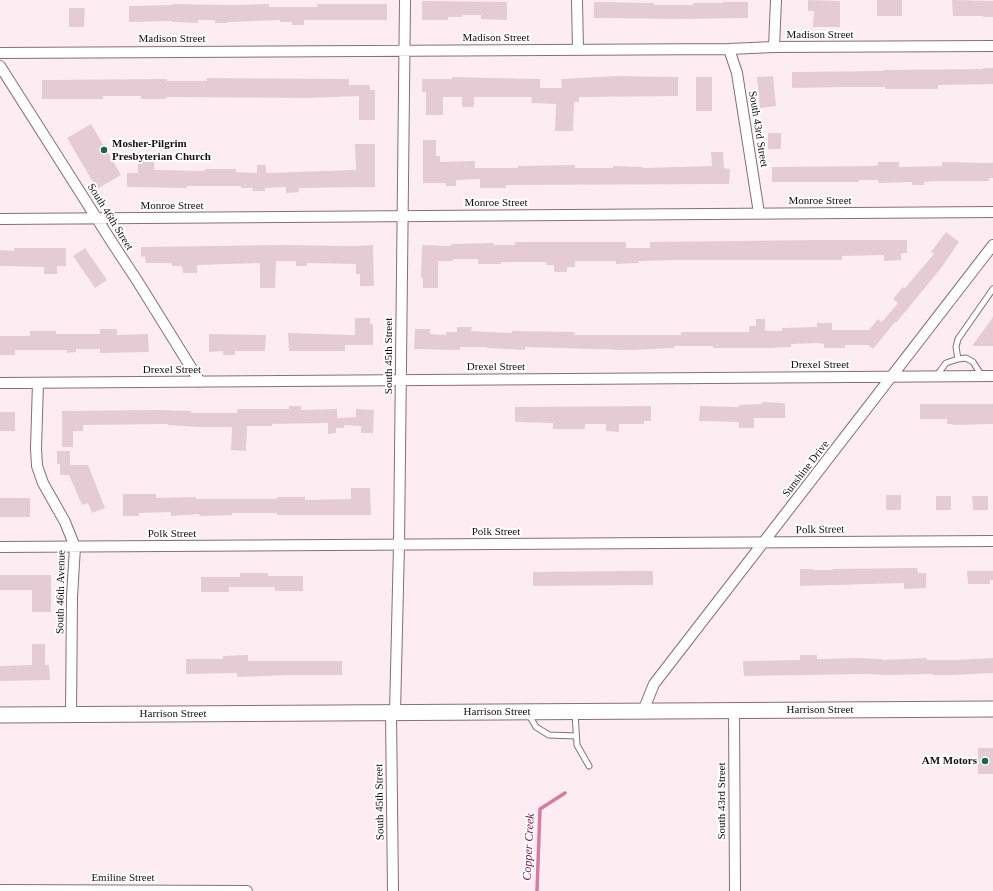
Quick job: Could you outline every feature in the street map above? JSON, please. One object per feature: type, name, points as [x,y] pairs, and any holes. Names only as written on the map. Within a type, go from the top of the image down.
[{"type":"main road","name":"Harrison Street","points":[[0,715],[993,709]]},
{"type":"street","name":"South 45th Street","points":[[393,891],[393,713],[399,545],[405,0]]},
{"type":"street","points":[[577,0],[578,49]]},
{"type":"street","points":[[774,47],[776,0]]},
{"type":"street","name":"Madison Street","points":[[0,53],[993,46]]},
{"type":"street","name":"South 43rd Street","points":[[730,49],[737,73],[759,213]]},
{"type":"street","name":"South 46th Street","points":[[0,66],[200,382]]},
{"type":"street","name":"Monroe Street","points":[[0,219],[993,212]]},
{"type":"street","name":"Sunshine Drive","points":[[644,711],[654,684],[993,245]]},
{"type":"street","name":"Drexel Street","points":[[0,383],[993,376]]},
{"type":"street","name":"South 46th Avenue","points":[[38,383],[36,448],[37,466],[43,483],[65,522],[75,546],[72,596],[71,715]]},
{"type":"street","name":"Polk Street","points":[[0,547],[993,541]]},
{"type":"street","name":"South 43rd Street","points":[[734,710],[735,891]]},
{"type":"street","name":"Emiline Street","points":[[0,890],[247,891]]},
{"type":"lane","points":[[958,359],[956,347],[958,339],[993,289]]},
{"type":"lane","points":[[936,376],[946,363],[966,358],[973,362],[982,376]]},
{"type":"lane","points":[[528,712],[536,726],[549,735],[576,736]]},
{"type":"lane","points":[[574,712],[577,746],[589,766]]},
{"type":"building","points":[[808,0],[840,1],[840,27],[813,27],[814,11],[808,11]]},
{"type":"building","points":[[877,0],[902,0],[902,16],[877,16]]},
{"type":"building","points":[[952,0],[993,1],[993,17],[953,16]]},
{"type":"building","points":[[422,1],[507,2],[507,20],[481,19],[481,15],[462,15],[462,17],[448,17],[448,20],[422,20]]},
{"type":"building","points":[[594,2],[693,5],[693,3],[748,2],[748,18],[594,18]]},
{"type":"building","points":[[172,4],[269,4],[269,7],[317,7],[317,4],[387,4],[387,20],[304,20],[304,25],[292,25],[292,22],[280,22],[280,20],[227,23],[215,23],[215,20],[198,20],[198,23],[172,21],[129,22],[129,6]]},
{"type":"building","points":[[69,8],[85,8],[84,27],[69,27]]},
{"type":"building","points":[[993,68],[993,84],[938,85],[938,89],[885,89],[885,87],[792,88],[792,72]]},
{"type":"building","points":[[616,76],[678,77],[678,96],[579,97],[579,102],[574,102],[573,131],[555,131],[556,104],[531,103],[532,97],[474,97],[474,107],[462,107],[462,97],[443,97],[443,115],[426,115],[426,92],[422,92],[422,79],[452,79],[452,77],[540,79],[540,88],[562,88],[561,79]]},
{"type":"building","points":[[773,76],[776,106],[760,108],[757,77]]},
{"type":"building","points":[[696,77],[712,77],[712,111],[696,111]]},
{"type":"building","points":[[207,78],[349,79],[349,85],[370,85],[370,90],[375,90],[375,120],[359,120],[359,96],[308,98],[166,97],[166,99],[141,99],[141,96],[103,96],[103,99],[42,99],[42,80],[167,79],[167,81],[207,81]]},
{"type":"building","points":[[91,124],[121,175],[97,189],[67,138]]},
{"type":"building","points":[[768,133],[781,133],[781,149],[768,149]]},
{"type":"building","points":[[423,140],[436,140],[436,156],[440,156],[440,162],[475,161],[475,168],[518,168],[518,166],[575,165],[575,168],[613,168],[613,166],[643,168],[712,166],[711,152],[723,152],[724,168],[730,169],[729,184],[506,185],[506,188],[480,188],[480,179],[456,180],[456,186],[446,186],[446,183],[423,183]]},
{"type":"building","points":[[355,144],[375,144],[375,187],[299,188],[299,192],[286,193],[286,187],[265,188],[265,191],[252,191],[253,188],[241,188],[241,186],[187,186],[187,188],[127,187],[127,173],[138,173],[138,158],[154,158],[154,170],[205,171],[205,169],[236,169],[236,172],[257,173],[257,165],[266,165],[266,173],[356,170]]},
{"type":"building","points":[[878,162],[899,162],[899,167],[942,166],[942,162],[993,163],[993,178],[989,178],[989,181],[924,182],[924,185],[912,185],[912,182],[878,183],[878,180],[859,180],[859,182],[772,182],[772,167],[873,166],[878,165]]},
{"type":"building","points":[[946,232],[959,242],[941,268],[873,349],[868,345],[845,345],[845,348],[824,348],[824,344],[817,343],[791,344],[791,347],[768,348],[674,346],[674,348],[629,350],[525,347],[525,350],[487,347],[460,347],[460,350],[414,349],[415,329],[430,329],[430,334],[446,335],[446,332],[457,332],[457,327],[472,327],[471,331],[512,333],[512,331],[575,332],[574,335],[681,335],[681,332],[749,332],[749,326],[756,326],[756,319],[765,319],[765,331],[782,331],[782,328],[817,327],[817,323],[832,323],[832,330],[869,330],[878,319],[882,322],[898,303],[893,299],[903,287],[905,288],[934,254],[931,252]]},
{"type":"building","points":[[907,240],[907,253],[901,253],[901,260],[884,261],[884,255],[842,256],[842,260],[676,260],[639,261],[639,263],[616,264],[616,261],[575,261],[575,267],[567,267],[567,272],[554,272],[554,265],[547,265],[546,262],[501,262],[501,264],[478,264],[478,259],[453,259],[453,261],[438,261],[438,288],[423,288],[423,278],[421,278],[422,245],[451,246],[451,244],[494,243],[494,245],[515,245],[515,242],[626,242],[626,248],[650,248],[650,242]]},
{"type":"building","points":[[373,245],[374,286],[360,286],[360,274],[356,274],[356,264],[307,263],[307,266],[296,266],[296,261],[276,261],[275,288],[260,288],[260,263],[197,265],[197,273],[183,273],[182,266],[172,266],[171,263],[146,263],[145,256],[141,257],[141,247]]},
{"type":"building","points":[[14,248],[66,248],[66,266],[57,266],[57,274],[44,274],[44,267],[0,266],[0,250],[14,251]]},
{"type":"building","points":[[85,248],[107,280],[95,288],[73,256]]},
{"type":"building","points":[[993,317],[993,346],[972,346]]},
{"type":"building","points":[[355,318],[370,318],[370,324],[373,324],[373,345],[345,345],[345,351],[289,351],[288,333],[355,335]]},
{"type":"building","points":[[100,329],[117,329],[117,335],[148,334],[149,352],[100,353],[100,349],[76,349],[76,352],[67,353],[67,350],[15,350],[15,355],[0,355],[0,336],[30,336],[30,331],[56,331],[56,334],[100,334]]},
{"type":"building","points":[[209,334],[266,335],[265,351],[235,351],[235,355],[223,355],[223,351],[209,352]]},
{"type":"building","points":[[762,402],[785,403],[785,418],[754,418],[754,428],[739,428],[739,422],[699,421],[700,406],[739,407],[739,405],[762,404]]},
{"type":"building","points":[[920,404],[993,404],[993,424],[953,425],[947,424],[947,419],[920,419]]},
{"type":"building","points":[[289,406],[301,406],[301,410],[337,409],[337,418],[356,417],[356,409],[374,410],[373,433],[361,433],[361,426],[344,425],[344,428],[336,428],[336,433],[328,434],[328,423],[247,426],[246,451],[231,450],[232,427],[198,427],[168,424],[83,425],[83,431],[73,431],[73,447],[62,447],[62,411],[160,410],[191,411],[191,413],[237,413],[237,409],[289,409]]},
{"type":"building","points":[[651,406],[651,421],[644,421],[644,424],[619,424],[619,432],[606,431],[606,424],[585,424],[585,429],[553,429],[553,423],[515,422],[515,407]]},
{"type":"building","points":[[0,412],[15,412],[15,431],[0,431]]},
{"type":"building","points":[[57,451],[70,451],[70,465],[88,465],[105,508],[92,513],[88,503],[82,505],[69,475],[60,475],[60,464],[57,464]]},
{"type":"building","points":[[351,488],[370,488],[371,515],[277,515],[277,513],[232,513],[232,515],[200,516],[199,514],[171,516],[171,512],[139,513],[139,516],[123,516],[123,494],[156,494],[156,498],[196,497],[196,499],[277,499],[277,497],[305,497],[305,500],[351,499]]},
{"type":"building","points":[[886,495],[901,495],[901,510],[886,510]]},
{"type":"building","points":[[936,496],[951,496],[951,510],[936,510]]},
{"type":"building","points":[[972,496],[988,496],[988,510],[973,510]]},
{"type":"building","points":[[0,498],[30,498],[30,517],[0,517]]},
{"type":"building","points":[[917,568],[918,573],[926,573],[926,588],[904,589],[904,583],[800,586],[800,569],[833,570]]},
{"type":"building","points":[[653,571],[653,585],[533,586],[533,572]]},
{"type":"building","points":[[967,571],[993,571],[993,580],[990,580],[990,584],[968,584]]},
{"type":"building","points":[[240,573],[268,573],[268,576],[303,576],[303,591],[275,591],[275,587],[229,587],[229,592],[201,592],[201,577],[240,577]]},
{"type":"building","points":[[0,575],[51,575],[51,612],[32,612],[32,590],[0,590]]},
{"type":"building","points":[[32,644],[45,644],[45,665],[49,665],[50,680],[0,681],[0,666],[32,665]]},
{"type":"building","points":[[248,655],[248,661],[342,661],[342,675],[237,677],[237,673],[186,674],[186,659],[223,659],[223,656]]},
{"type":"building","points":[[800,655],[817,655],[817,659],[859,658],[882,660],[927,658],[927,660],[956,660],[993,658],[993,673],[951,675],[868,674],[744,676],[743,661],[800,660]]},
{"type":"building","name":"AM Motors","points":[[978,748],[993,748],[993,774],[978,774]]},
{"type":"waterway","name":"Copper Creek","points":[[537,891],[540,809],[565,793]]},
{"type":"place","name":"Mosher-Pilgrim Presbyterian Church","points":[[104,150]]},
{"type":"place","name":"AM Motors","points":[[985,761]]}]
